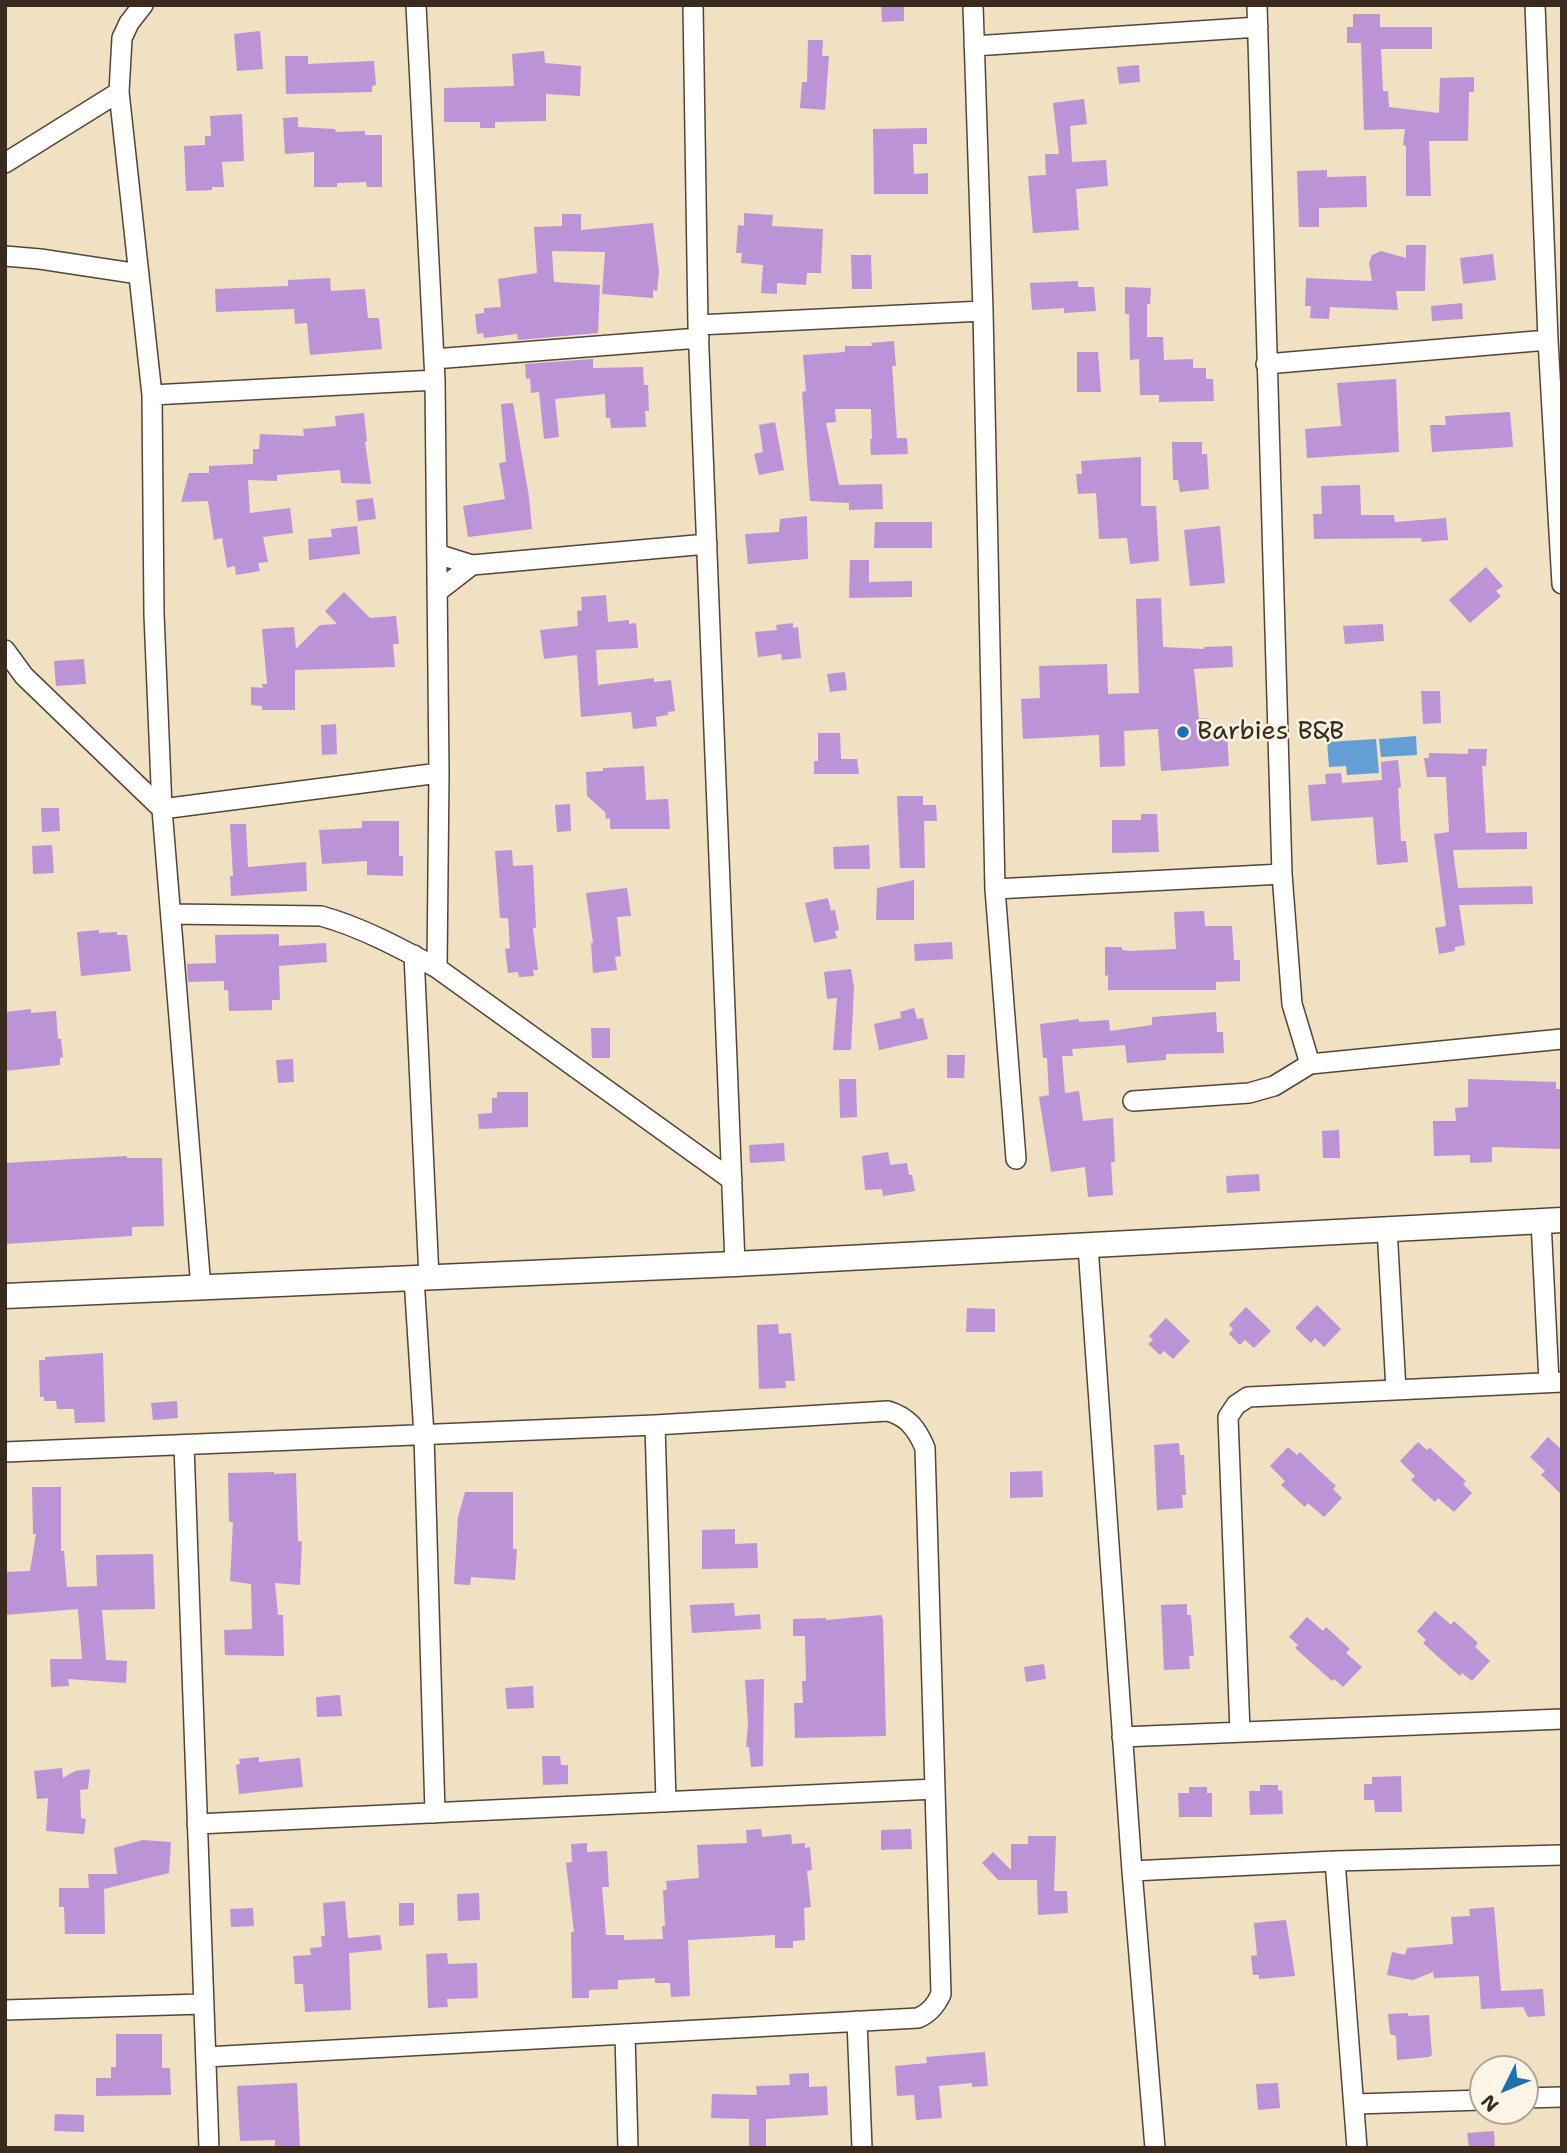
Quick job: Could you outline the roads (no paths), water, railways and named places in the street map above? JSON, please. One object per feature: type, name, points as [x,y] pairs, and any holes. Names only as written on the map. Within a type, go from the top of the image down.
[{"type":"street","points":[[143,5],[129,23],[122,38],[119,92],[152,395],[154,614],[162,809],[201,1288]]},
{"type":"street","points":[[416,5],[435,380],[439,773],[437,968]]},
{"type":"street","points":[[693,5],[699,331],[735,1264]]},
{"type":"street","points":[[973,5],[983,311],[995,889],[1016,1159]]},
{"type":"street","points":[[1257,5],[1282,874],[1292,1004],[1310,1064]]},
{"type":"street","points":[[1535,5],[1553,273],[1548,340],[1562,584]]},
{"type":"street","points":[[974,46],[1258,27]]},
{"type":"street","points":[[5,163],[119,92]]},
{"type":"street","points":[[5,256],[139,274]]},
{"type":"street","points":[[434,359],[699,331],[983,311]]},
{"type":"street","points":[[1266,364],[1548,340]]},
{"type":"street","points":[[152,395],[435,380]]},
{"type":"street","points":[[436,554],[472,565],[707,544]]},
{"type":"street","points":[[437,592],[472,565]]},
{"type":"street","points":[[5,650],[24,676],[162,809]]},
{"type":"street","points":[[162,809],[439,773]]},
{"type":"street","points":[[995,889],[1282,874]]},
{"type":"street","points":[[172,914],[321,916],[341,921],[437,968],[732,1180]]},
{"type":"street","points":[[414,956],[435,1813]]},
{"type":"street","points":[[1133,1101],[1249,1093],[1274,1086],[1310,1064],[1562,1039]]},
{"type":"street","points":[[5,1296],[735,1264],[1552,1221],[1555,1382],[1248,1397],[1231,1411],[1228,1418],[1240,1732]]},
{"type":"street","points":[[1387,1228],[1396,1390]]},
{"type":"street","points":[[1088,1246],[1122,1737],[1155,2148]]},
{"type":"street","points":[[5,1452],[655,1425],[888,1411],[901,1415],[911,1423],[925,1448],[941,1994],[932,2009],[918,2018],[206,2057]]},
{"type":"street","points":[[655,1425],[666,1802]]},
{"type":"street","points":[[184,1445],[209,2148]]},
{"type":"street","points":[[1122,1737],[1562,1719]]},
{"type":"street","points":[[197,1824],[935,1788]]},
{"type":"street","points":[[1132,1871],[1335,1861],[1562,1855]]},
{"type":"street","points":[[1335,1861],[1357,2148]]},
{"type":"street","points":[[5,2010],[202,2004]]},
{"type":"street","points":[[857,2021],[862,2148]]},
{"type":"street","points":[[625,2034],[628,2148]]},
{"type":"street","points":[[1539,2098],[1562,2097]]},
{"type":"street","points":[[1355,2104],[1469,2100]]},
{"type":"water","points":[[1416,736],[1417,755],[1381,757],[1379,739]]},
{"type":"water","points":[[1376,739],[1379,773],[1347,775],[1346,766],[1329,767],[1327,742]]},
{"type":"place","name":"Barbies B&B","points":[[1183,732]]}]
